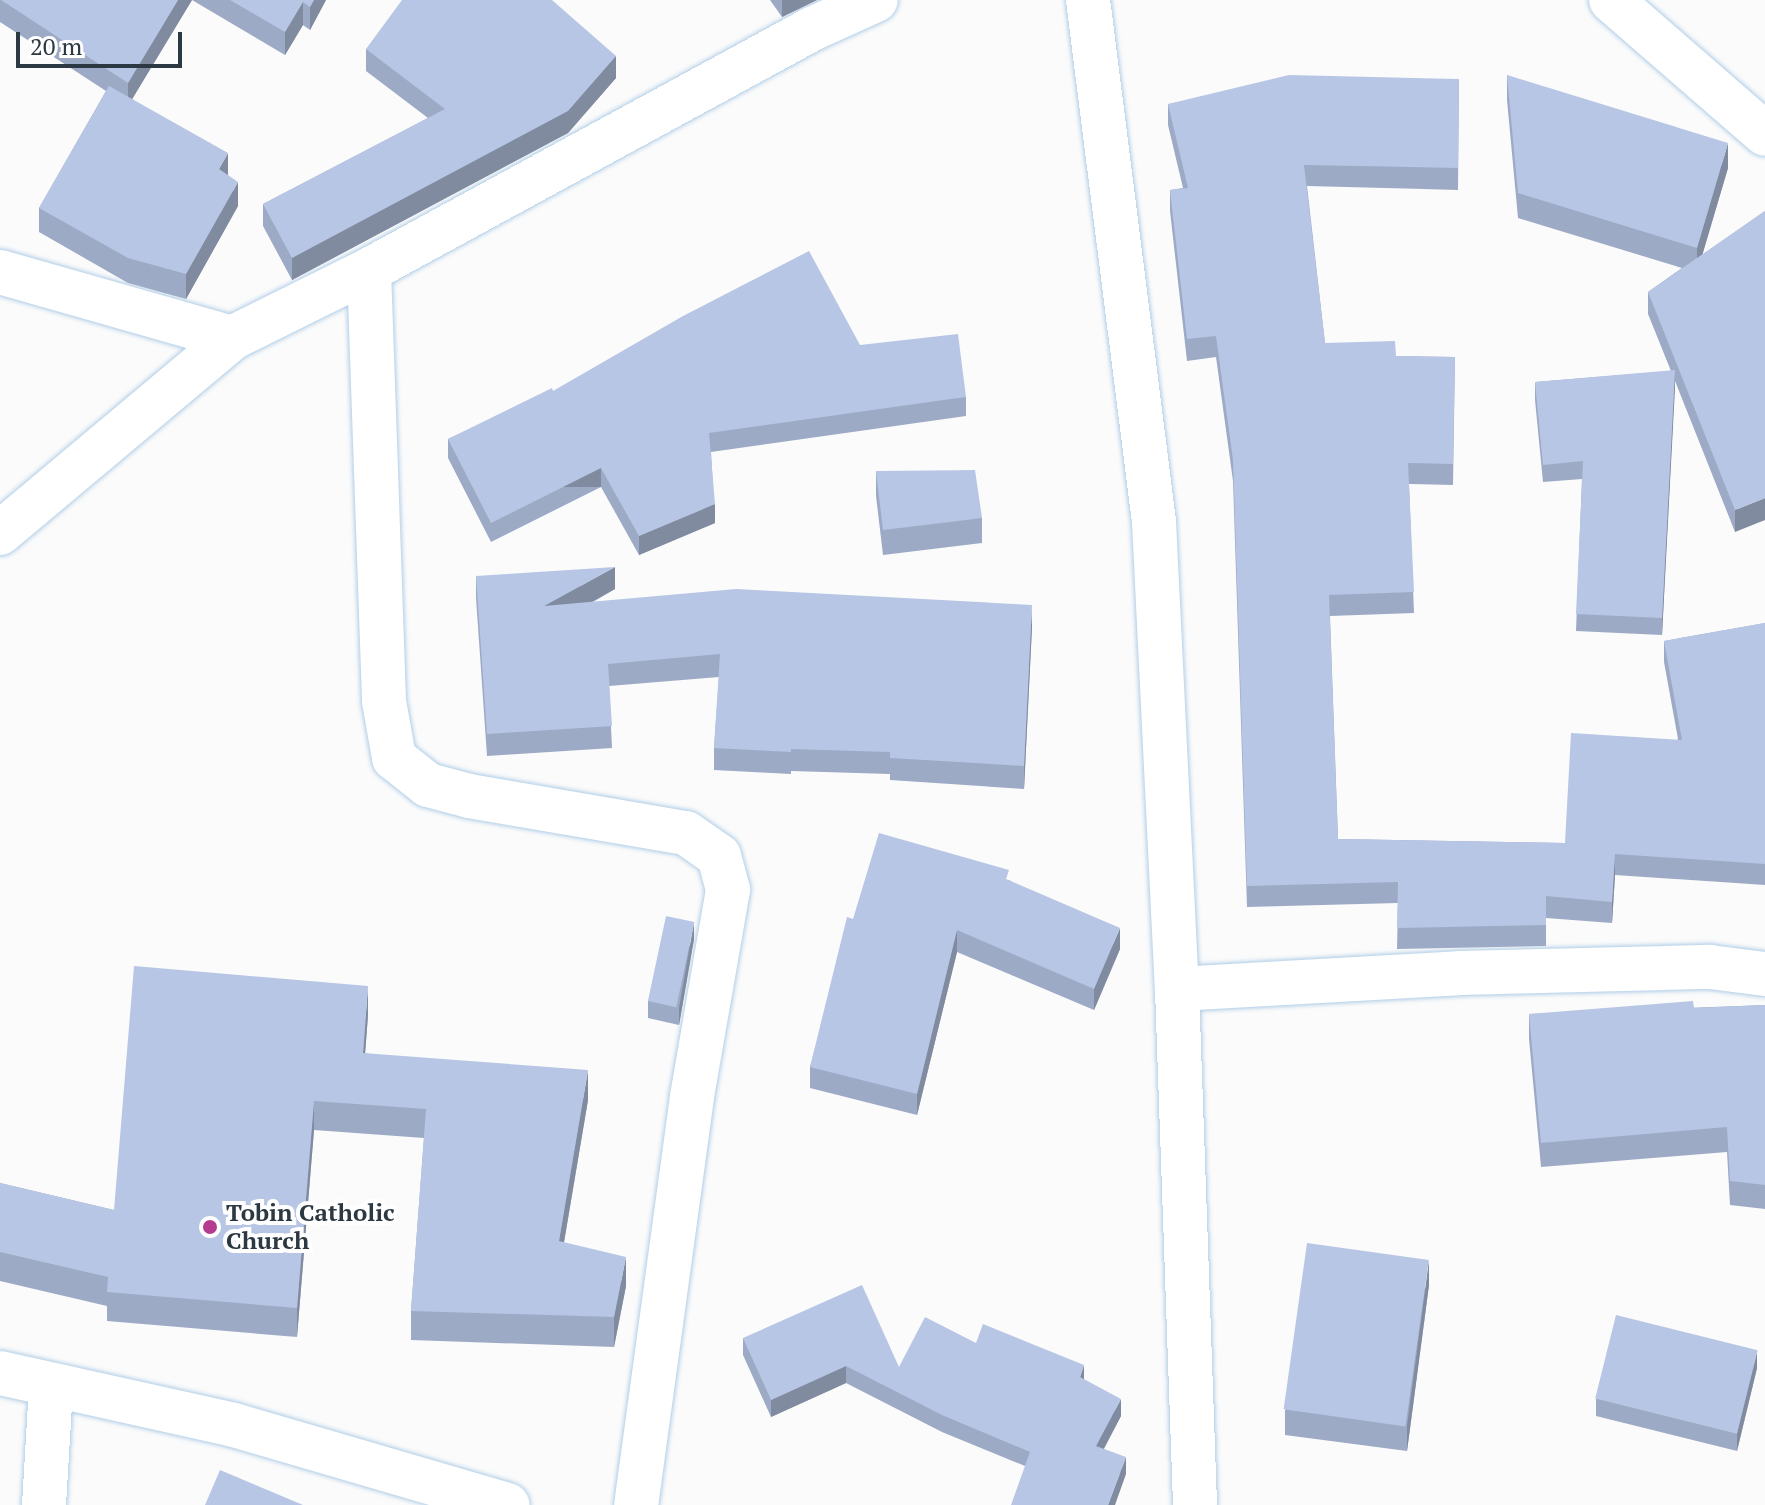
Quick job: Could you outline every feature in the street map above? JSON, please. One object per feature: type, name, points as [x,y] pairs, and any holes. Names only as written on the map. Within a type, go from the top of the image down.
[{"type":"street","points":[[0,533],[232,338],[369,270],[798,36],[876,0]]},
{"type":"street","points":[[1088,0],[1154,522],[1177,989],[1195,1505]]},
{"type":"street","points":[[1611,0],[1765,134]]},
{"type":"street","points":[[369,270],[384,701],[394,758],[428,785],[469,796],[686,833],[719,856],[728,890],[692,1097],[636,1505]]},
{"type":"street","points":[[0,272],[232,338]]},
{"type":"street","points":[[1177,989],[1521,971],[1710,967],[1765,974]]},
{"type":"street","points":[[0,1373],[234,1425],[508,1505]]},
{"type":"street","points":[[44,1505],[51,1386]]},
{"type":"building","points":[[1,0],[178,0],[128,83]]},
{"type":"building","points":[[230,0],[314,0],[310,7],[303,2],[285,32]]},
{"type":"building","points":[[402,0],[552,0],[616,56],[568,111],[292,258],[263,204],[445,109],[366,49]]},
{"type":"building","points":[[1289,75],[1459,79],[1458,168],[1304,165],[1325,343],[1395,341],[1396,356],[1455,357],[1453,464],[1408,463],[1414,592],[1329,595],[1338,839],[1565,843],[1571,733],[1682,740],[1664,641],[1765,623],[1765,864],[1615,854],[1612,902],[1546,896],[1546,925],[1397,928],[1398,882],[1247,886],[1233,460],[1216,336],[1187,339],[1170,190],[1188,188],[1168,104]]},
{"type":"building","points":[[1507,75],[1728,143],[1697,248],[1518,193]]},
{"type":"building","points":[[109,86],[228,153],[219,169],[238,182],[186,274],[128,258],[39,208]]},
{"type":"building","points":[[1765,211],[1765,498],[1735,510],[1648,292]]},
{"type":"building","points":[[809,251],[860,345],[958,334],[966,397],[709,433],[715,504],[639,536],[601,468],[491,523],[448,439],[552,388],[553,391],[683,316]]},
{"type":"building","points":[[1675,370],[1662,618],[1576,614],[1583,461],[1543,465],[1535,382]]},
{"type":"building","points":[[975,470],[982,518],[883,530],[876,471]]},
{"type":"building","points":[[615,567],[544,606],[736,589],[1032,605],[1024,766],[890,758],[890,752],[714,748],[720,654],[608,664],[612,726],[487,734],[476,576]]},
{"type":"building","points":[[879,833],[1009,870],[1006,879],[1120,928],[1094,989],[957,930],[917,1094],[810,1067],[847,917],[853,919]]},
{"type":"building","points":[[666,916],[694,922],[676,1007],[648,1001]]},
{"type":"building","points":[[134,966],[368,986],[363,1053],[588,1070],[559,1241],[626,1257],[614,1317],[411,1311],[426,1109],[314,1101],[297,1308],[107,1292],[108,1277],[0,1252],[0,1183],[114,1210]]},
{"type":"building","points":[[1693,1001],[1694,1008],[1765,1005],[1765,1185],[1730,1181],[1727,1127],[1541,1143],[1529,1014]]},
{"type":"building","points":[[1307,1243],[1429,1260],[1405,1426],[1284,1409]]},
{"type":"building","points":[[862,1285],[899,1367],[925,1317],[976,1343],[983,1324],[1084,1365],[1080,1377],[1121,1399],[1096,1446],[1126,1457],[1108,1505],[1011,1505],[1030,1452],[942,1415],[846,1366],[771,1400],[743,1338]]},
{"type":"building","points":[[1616,1315],[1758,1350],[1737,1434],[1595,1398]]},
{"type":"building","points":[[220,1470],[303,1505],[205,1505]]},
{"type":"place","name":"Tobin Catholic Church","points":[[210,1227]]}]
